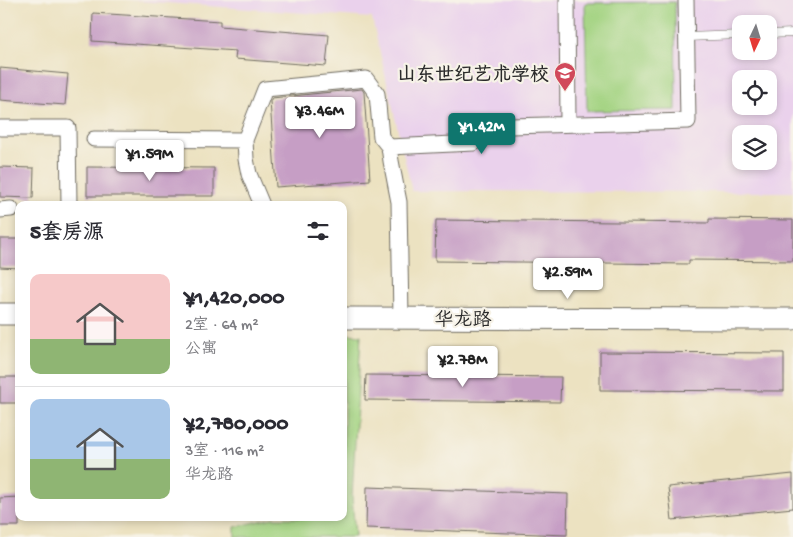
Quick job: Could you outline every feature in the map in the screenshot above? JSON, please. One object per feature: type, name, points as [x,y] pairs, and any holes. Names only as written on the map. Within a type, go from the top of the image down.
[{"type":"main road","points":[[0,314],[15,314]]},
{"type":"main road","name":"华龙路","points":[[347,318],[793,319]]},
{"type":"street","points":[[567,0],[568,124]]},
{"type":"street","points":[[389,147],[474,142],[473,126],[688,122],[686,0]]},
{"type":"street","points":[[260,201],[249,174],[245,140],[265,89],[366,79],[377,94],[381,137],[389,147],[399,202],[401,318]]},
{"type":"street","points":[[0,128],[68,128],[69,201]]},
{"type":"street","points":[[94,139],[245,140]]},
{"type":"lane","points":[[778,34],[793,34]]},
{"type":"lane","points":[[686,37],[732,35]]},
{"type":"shaded area","name":"山东世纪艺术学校","points":[[126,0],[793,0],[793,192],[412,191],[372,18]]},
{"type":"green space","points":[[675,2],[676,110],[587,111],[585,3]]},
{"type":"green space","points":[[347,334],[361,335],[352,496],[355,537],[235,537],[235,527],[260,521],[347,521]]},
{"type":"building","points":[[93,13],[220,21],[220,26],[329,35],[326,66],[235,59],[236,51],[92,41]]},
{"type":"building","points":[[0,68],[68,74],[65,105],[0,100]]},
{"type":"building","points":[[362,89],[364,92],[370,180],[276,187],[270,101],[272,98]]},
{"type":"building","points":[[0,167],[34,168],[33,198],[0,197]]},
{"type":"building","points":[[87,167],[214,168],[214,196],[87,196]]},
{"type":"building","points":[[709,219],[793,220],[793,261],[689,260],[689,264],[435,261],[436,220],[709,223]]},
{"type":"building","points":[[0,239],[15,239],[15,268],[0,267]]},
{"type":"building","points":[[600,352],[784,353],[784,391],[600,390]]},
{"type":"building","points":[[366,375],[561,377],[560,402],[365,400]]},
{"type":"building","points":[[0,377],[15,377],[15,403],[0,403]]},
{"type":"building","points":[[793,474],[793,508],[672,520],[668,487]]},
{"type":"building","points":[[367,487],[568,494],[567,535],[366,528]]},
{"type":"building","points":[[15,497],[15,521],[19,521],[19,526],[0,526],[0,498]]},
{"type":"place","name":"山东世纪艺术学校","points":[[565,92]]}]
